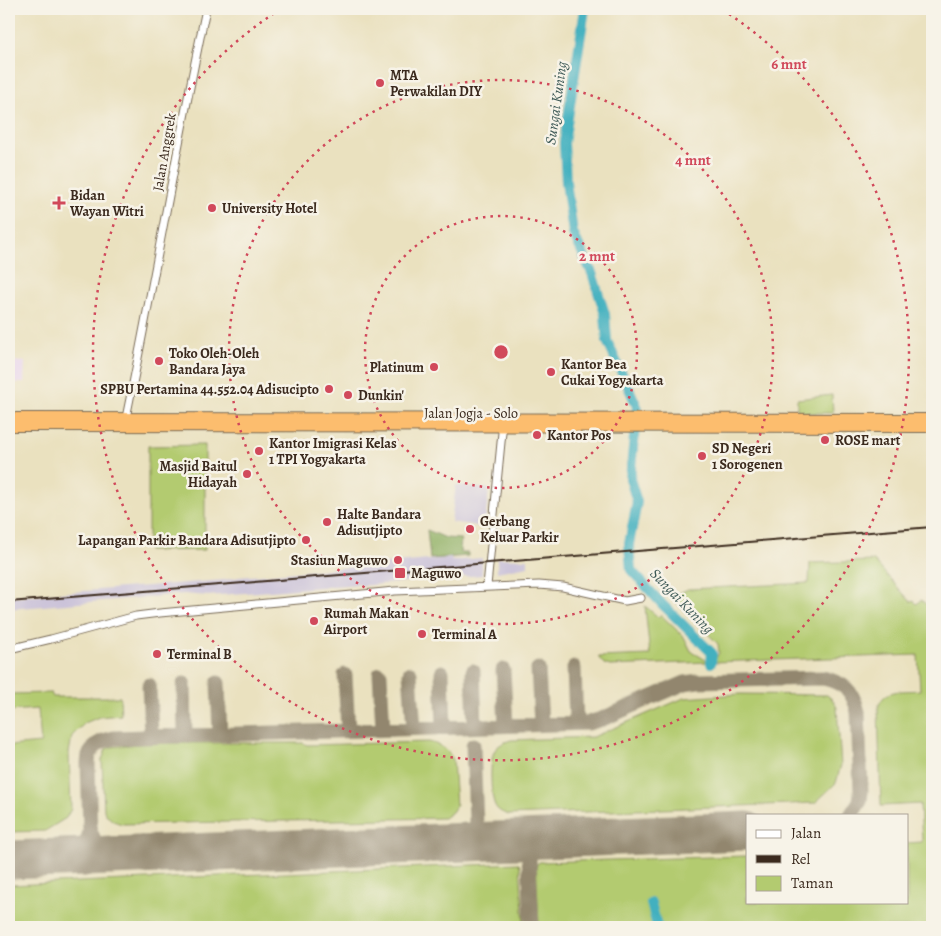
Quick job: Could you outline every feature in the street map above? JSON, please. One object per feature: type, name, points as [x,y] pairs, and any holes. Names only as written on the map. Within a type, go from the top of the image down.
[{"type":"highway","name":"Jalan Jogja - Solo","points":[[9,418],[618,423],[932,419]]},
{"type":"highway","name":"Jalan Jogja - Solo","points":[[9,426],[504,422]]},
{"type":"highway","name":"Jalan Jogja - Solo","points":[[645,423],[932,427]]},
{"type":"street","name":"Jalan Anggrek","points":[[126,418],[206,9]]},
{"type":"street","points":[[489,586],[485,583],[489,577],[504,422]]},
{"type":"street","points":[[489,577],[493,582],[489,586]]},
{"type":"street","points":[[9,649],[136,616],[369,592],[489,586],[553,586],[626,601],[641,598]]},
{"type":"shaded area","points":[[9,361],[25,362],[24,383],[9,383]]},
{"type":"shaded area","points":[[456,485],[489,489],[485,522],[482,525],[451,522]]},
{"type":"shaded area","name":"Stasiun Maguwo","points":[[451,558],[452,561],[482,558],[482,575],[360,586],[359,584],[208,596],[184,594],[9,609],[9,597],[225,580],[239,577]]},
{"type":"shaded area","points":[[497,558],[528,559],[528,566],[497,572]]},
{"type":"green space","points":[[832,395],[833,413],[797,413],[797,399]]},
{"type":"green space","points":[[205,445],[205,550],[148,551],[148,446]]},
{"type":"green space","points":[[427,530],[446,538],[461,539],[460,553],[468,553],[468,556],[430,559]]},
{"type":"green space","points":[[874,561],[911,602],[914,601],[917,604],[921,600],[932,609],[932,927],[539,927],[536,866],[539,862],[746,856],[746,904],[908,904],[908,843],[922,842],[920,804],[881,806],[878,708],[881,701],[889,694],[900,691],[920,690],[918,655],[713,662],[719,653],[718,644],[671,597],[688,589],[809,583],[810,563]]},
{"type":"green space","points":[[645,606],[658,617],[661,615],[684,637],[691,651],[709,662],[610,666],[604,664],[598,657],[650,655]]},
{"type":"green space","points":[[51,693],[53,697],[120,697],[121,715],[99,717],[85,723],[72,736],[69,753],[71,809],[66,818],[45,831],[9,832],[9,746],[41,743],[38,709],[9,711],[9,694]]},
{"type":"green space","points":[[741,694],[827,695],[834,701],[837,708],[841,765],[836,783],[815,803],[509,815],[499,810],[494,803],[491,788],[493,754],[498,746],[504,742],[511,740],[593,737],[684,698]]},
{"type":"green space","points":[[429,742],[444,748],[453,760],[456,806],[444,818],[123,824],[112,820],[104,811],[102,760],[106,749],[111,747],[147,743],[303,743],[307,745]]},
{"type":"green space","points":[[518,863],[520,866],[524,927],[9,927],[9,885]]},
{"type":"waterway","name":"Sungai Kuning","points":[[585,9],[564,143],[566,182],[573,233],[592,273],[605,314],[607,341],[637,406],[630,479],[637,502],[629,544],[631,570],[662,604],[712,653],[711,663]]},
{"type":"waterway","name":"Sungai Kuning","points":[[651,903],[657,926],[659,927]]},
{"type":"taxiway","points":[[574,668],[576,723]]},
{"type":"taxiway","points":[[538,669],[541,724]]},
{"type":"taxiway","points":[[503,670],[506,725]]},
{"type":"taxiway","points":[[473,671],[475,726]]},
{"type":"taxiway","points":[[442,672],[444,727]]},
{"type":"taxiway","points":[[410,673],[414,728]]},
{"type":"taxiway","points":[[380,674],[383,729]]},
{"type":"taxiway","points":[[345,675],[348,730]]},
{"type":"taxiway","points":[[117,855],[101,850],[90,831],[89,755],[96,745],[103,741],[114,738],[588,723],[602,719],[685,683],[698,681],[823,678],[842,685],[853,698],[858,712],[861,792],[860,801],[852,814]]},
{"type":"taxiway","points":[[218,683],[220,735]]},
{"type":"taxiway","points":[[184,684],[185,736]]},
{"type":"taxiway","points":[[149,685],[151,737]]},
{"type":"taxiway","points":[[462,842],[473,835],[476,823],[473,745]]},
{"type":"taxiway","points":[[476,823],[483,834],[494,841]]},
{"type":"taxiway","points":[[65,857],[75,854],[82,849],[90,831]]},
{"type":"taxiway","points":[[532,927],[529,856],[533,845],[544,839]]},
{"type":"taxiway","points":[[513,840],[524,845],[529,856]]},
{"type":"runway","points":[[9,860],[746,831]]},
{"type":"railway","points":[[9,602],[932,527]]},
{"type":"place","name":"MTA Perwakilan DIY","points":[[380,83]]},
{"type":"place","name":"Bidan Wayan Witri","points":[[59,203]]},
{"type":"place","name":"University Hotel","points":[[212,208]]},
{"type":"place","name":"Toko Oleh-Oleh Bandara Jaya","points":[[159,361]]},
{"type":"place","name":"Platinum","points":[[434,367]]},
{"type":"place","name":"Kantor Bea Cukai Yogyakarta","points":[[551,372]]},
{"type":"place","name":"SPBU Pertamina 44.552.04 Adisucipto","points":[[329,389]]},
{"type":"place","name":"Dunkin'","points":[[348,395]]},
{"type":"place","name":"Kantor Pos","points":[[537,435]]},
{"type":"place","name":"ROSE mart","points":[[825,440]]},
{"type":"place","name":"Kantor Imigrasi Kelas 1 TPI Yogyakarta","points":[[259,451]]},
{"type":"place","name":"SD Negeri 1 Sorogenen","points":[[702,456]]},
{"type":"place","name":"Masjid Baitul Hidayah","points":[[247,474]]},
{"type":"place","name":"Halte Bandara Adisutjipto","points":[[327,522]]},
{"type":"place","name":"Gerbang Keluar Parkir","points":[[470,529]]},
{"type":"place","name":"Lapangan Parkir Bandara Adisutjipto","points":[[306,540]]},
{"type":"place","name":"Stasiun Maguwo","points":[[398,560]]},
{"type":"place","name":"Maguwo","points":[[400,573]]},
{"type":"place","name":"Rumah Makan Airport","points":[[314,621]]},
{"type":"place","name":"Terminal A","points":[[422,634]]},
{"type":"place","name":"Terminal B","points":[[157,654]]}]
